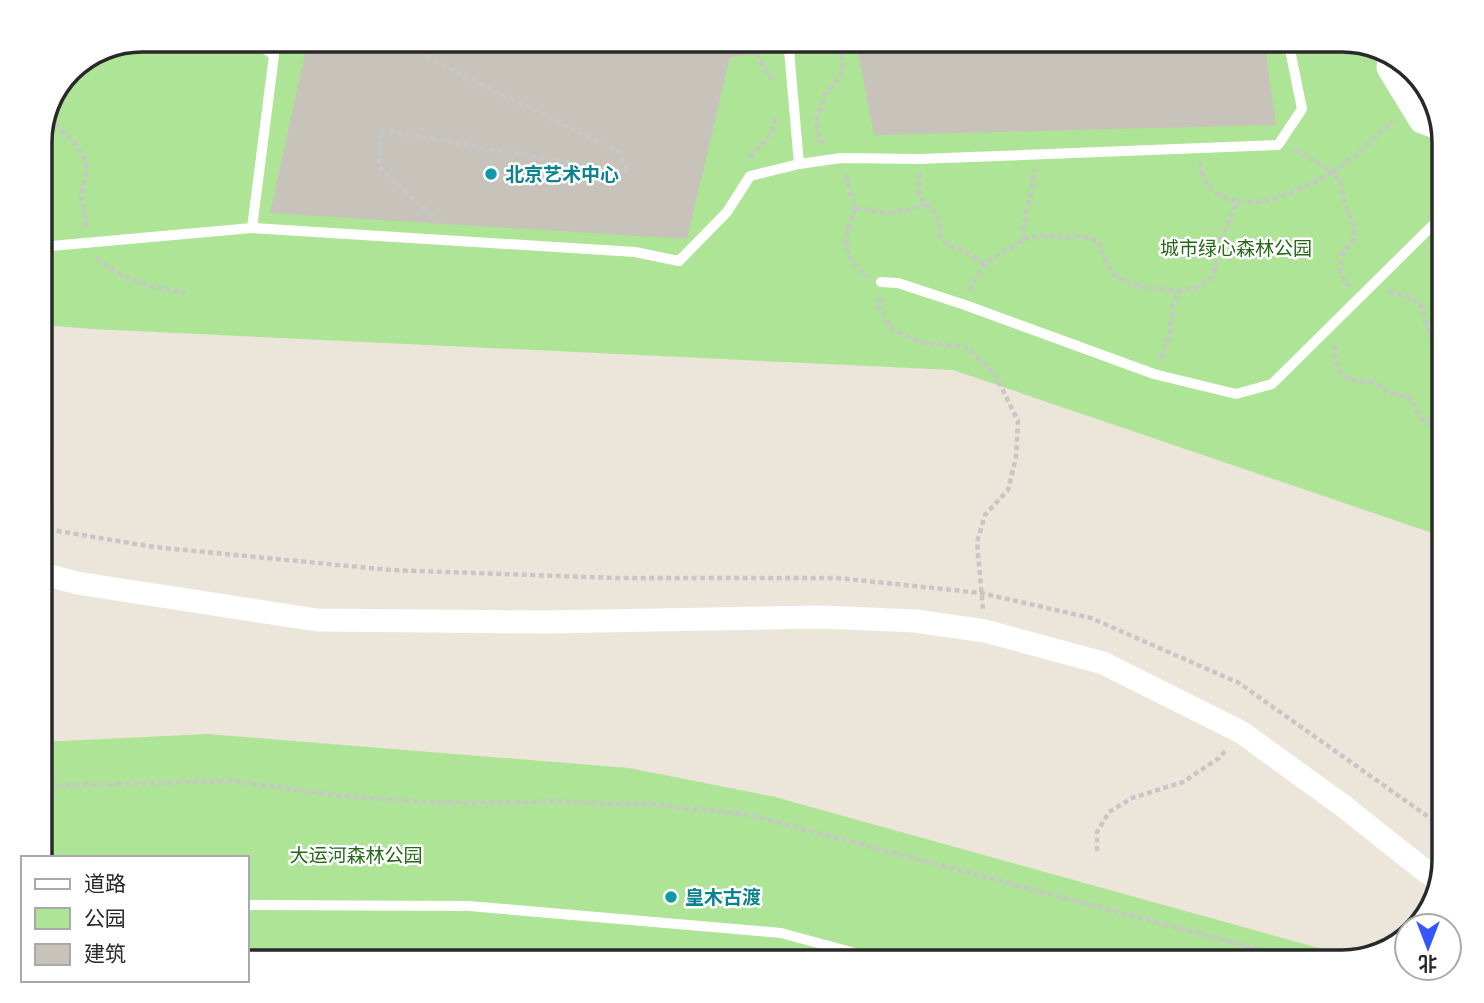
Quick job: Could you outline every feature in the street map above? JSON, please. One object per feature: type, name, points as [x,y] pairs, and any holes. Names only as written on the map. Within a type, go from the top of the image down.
[{"type":"street","points":[[1388,66],[1421,122],[1430,125]]},
{"type":"street","points":[[53,577],[77,583],[317,620],[546,622],[822,617],[916,621],[985,631],[1103,663],[1241,732],[1342,805],[1430,874]]},
{"type":"lane","points":[[253,228],[274,55],[271,53]]},
{"type":"lane","points":[[789,53],[799,164]]},
{"type":"lane","points":[[53,246],[253,228],[635,251],[679,261],[727,212],[750,176],[799,164],[841,158],[919,159],[1278,145],[1302,109],[1290,53]]},
{"type":"lane","points":[[881,282],[898,283],[965,305],[1154,374],[1236,394],[1272,384],[1432,226]]},
{"type":"lane","points":[[248,905],[469,906],[781,933],[844,950]]},
{"type":"path","points":[[842,53],[842,73],[825,95],[816,121],[820,141],[841,158],[855,208],[845,238],[851,260],[864,275],[881,282],[879,307],[892,330],[923,343],[966,347],[995,374],[1018,421],[1016,457],[1008,490],[985,515],[977,542],[985,631]]},
{"type":"path","points":[[756,54],[773,81],[774,91]]},
{"type":"path","points":[[426,57],[619,152],[628,173],[380,130],[379,167],[462,242]]},
{"type":"path","points":[[1199,148],[1206,183],[1220,195],[1237,201],[1273,199],[1292,193],[1333,172],[1354,157],[1411,106]]},
{"type":"path","points":[[743,164],[771,135],[777,110]]},
{"type":"path","points":[[55,125],[75,143],[86,161],[86,177],[81,195],[91,252],[109,269],[130,280],[185,293]]},
{"type":"path","points":[[1278,145],[1297,151],[1333,172],[1340,183],[1344,203],[1354,225],[1354,239],[1341,255],[1341,271],[1344,281],[1360,297]]},
{"type":"path","points":[[1024,239],[1022,232],[1033,189],[1034,155]]},
{"type":"path","points":[[919,159],[919,195],[924,204],[933,210],[941,239],[985,264]]},
{"type":"path","points":[[965,305],[974,279],[985,264],[1024,239],[1042,235],[1079,236],[1097,240],[1113,273],[1146,288],[1180,291],[1198,287],[1211,279],[1217,246],[1237,201]]},
{"type":"path","points":[[855,208],[881,212],[904,211],[924,204]]},
{"type":"path","points":[[1376,282],[1385,291],[1413,298],[1423,308],[1426,327],[1432,339]]},
{"type":"path","points":[[1154,374],[1170,333],[1173,303],[1180,291]]},
{"type":"path","points":[[1321,336],[1335,347],[1335,362],[1344,377],[1354,382],[1374,382],[1398,396],[1407,395],[1421,418],[1432,425]]},
{"type":"path","points":[[1097,851],[1097,832],[1108,812],[1132,798],[1183,782],[1219,758],[1241,732]]},
{"type":"path","points":[[53,786],[235,781],[333,795],[409,801],[651,804],[750,815],[1262,950]]},
{"type":"green space","name":"城市绿心森林公园","points":[[1353,53],[1371,57],[1401,75],[1416,92],[1430,125],[1432,533],[953,370],[53,326],[53,136],[59,108],[79,79],[108,59],[125,54]]},
{"type":"green space","name":"大运河森林公园","points":[[208,734],[629,768],[775,797],[1326,950],[248,950],[248,856],[53,856],[53,741]]},
{"type":"building","name":"北京艺术中心","points":[[305,53],[764,53],[730,57],[687,239],[270,213]]},
{"type":"building","name":"北京艺术中心","points":[[858,53],[1266,53],[1276,125],[874,135]]},
{"type":"place","name":"北京艺术中心","points":[[491,174]]},
{"type":"place","name":"皇木古渡","points":[[671,897]]}]
